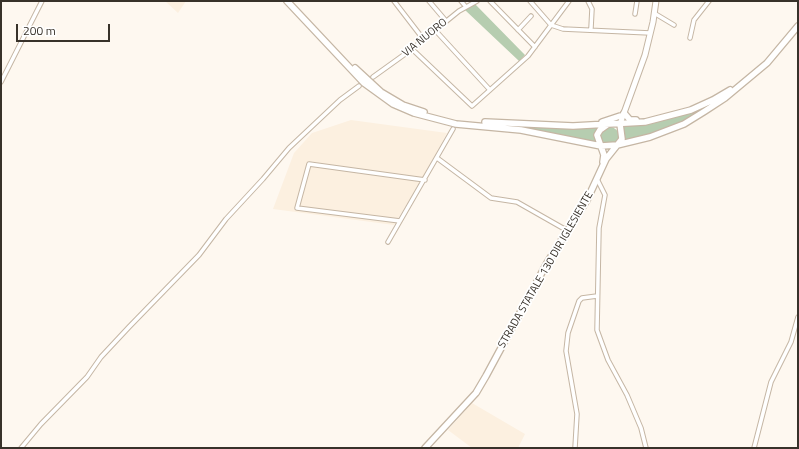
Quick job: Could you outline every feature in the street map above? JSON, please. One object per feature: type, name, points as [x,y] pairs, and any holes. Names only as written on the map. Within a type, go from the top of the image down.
[{"type":"main road","points":[[287,1],[364,83],[393,104],[414,113],[456,124],[521,130],[601,146],[617,145],[667,131],[710,108],[753,77],[767,64],[798,26]]},
{"type":"main road","points":[[291,1],[368,80],[381,92],[403,105],[457,120],[519,125],[607,125],[645,122],[691,110],[724,94],[762,64],[778,47],[798,20]]},
{"type":"main road","points":[[584,125],[591,122],[607,122],[623,114],[630,120],[643,120],[645,122]]},
{"type":"main road","points":[[617,145],[623,137],[620,124]]},
{"type":"main road","points":[[601,146],[598,138],[598,132],[607,125]]},
{"type":"main road","name":"STRADA STATALE 130 DIR IGLESIENTE","points":[[425,448],[476,393],[547,263],[568,231],[597,179],[603,165],[617,145]]},
{"type":"main road","name":"STRADA STATALE 130 DIR IGLESIENTE","points":[[601,146],[603,165]]},
{"type":"street","points":[[1,82],[42,1]]},
{"type":"street","points":[[394,1],[424,40]]},
{"type":"street","points":[[429,1],[446,21]]},
{"type":"street","points":[[461,1],[466,6]]},
{"type":"street","name":"VIA NUORO","points":[[373,77],[412,50],[466,6],[477,1]]},
{"type":"street","points":[[490,1],[535,47]]},
{"type":"street","points":[[530,1],[551,25],[563,29],[650,33]]},
{"type":"street","points":[[412,50],[469,105],[474,105],[528,56],[569,1]]},
{"type":"street","points":[[588,1],[592,9],[590,30]]},
{"type":"street","points":[[635,14],[637,1]]},
{"type":"street","points":[[620,124],[650,33],[656,1]]},
{"type":"street","points":[[690,38],[694,20],[709,1]]},
{"type":"street","points":[[654,13],[674,25]]},
{"type":"street","points":[[518,30],[531,16]]},
{"type":"street","points":[[435,30],[490,90]]},
{"type":"street","points":[[21,448],[41,424],[87,376],[101,357],[199,255],[226,219],[289,148],[340,100],[359,86]]},
{"type":"street","points":[[607,125],[623,114]]},
{"type":"street","points":[[388,242],[453,129]]},
{"type":"street","points":[[437,158],[491,198],[517,202],[568,231]]},
{"type":"street","points":[[400,221],[297,208],[309,164],[425,180]]},
{"type":"street","points":[[597,179],[605,194],[599,228],[597,330],[608,360],[636,415],[646,448]]},
{"type":"street","points":[[575,448],[577,414],[566,351],[568,333],[579,302],[582,298],[597,296]]},
{"type":"street","points":[[754,448],[771,382],[791,342],[798,317]]},
{"type":"shaded area","points":[[165,1],[186,1],[178,13]]},
{"type":"shaded area","points":[[351,120],[447,133],[424,176],[394,225],[273,209],[294,153],[312,133]]},
{"type":"shaded area","points":[[472,403],[525,434],[518,448],[472,448],[448,430]]},
{"type":"green space","points":[[475,4],[525,55],[519,61],[465,10]]},
{"type":"green space","points":[[717,101],[675,127],[622,143],[625,134],[622,126],[647,123]]},
{"type":"green space","points":[[523,127],[562,128],[600,127],[598,144]]},
{"type":"green space","points":[[610,127],[616,130],[619,136],[616,142],[610,145],[604,142],[601,136],[604,130]]}]
